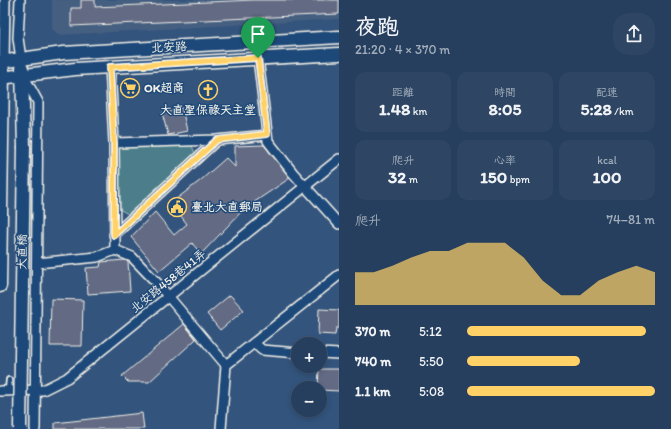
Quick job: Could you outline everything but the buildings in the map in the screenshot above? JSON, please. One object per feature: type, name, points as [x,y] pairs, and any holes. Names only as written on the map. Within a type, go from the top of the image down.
[{"type":"main road","name":"北安路","points":[[2,62],[63,53],[339,37]]},
{"type":"main road","name":"北安路","points":[[1,79],[75,68],[339,54]]},
{"type":"main road","name":"大直橋","points":[[20,429],[24,147],[23,75],[21,59]]},
{"type":"main road","name":"大直橋","points":[[0,286],[2,62]]},
{"type":"street","points":[[2,62],[5,0]]},
{"type":"street","points":[[20,0],[18,38],[21,59]]},
{"type":"street","points":[[258,58],[268,141],[339,224]]},
{"type":"street","points":[[110,67],[114,144],[115,250]]},
{"type":"street","points":[[23,75],[38,102],[35,429]]},
{"type":"street","points":[[114,144],[217,140],[267,134]]},
{"type":"street","points":[[114,235],[217,140]]},
{"type":"street","name":"北安路458巷41弄","points":[[4,391],[43,390],[67,378],[339,159]]},
{"type":"street","points":[[37,263],[97,257],[115,250],[132,257],[157,283],[226,365],[221,429]]},
{"type":"street","points":[[226,365],[339,275]]},
{"type":"street","points":[[254,343],[262,350],[291,352]]},
{"type":"street","points":[[327,353],[339,354]]},
{"type":"lane","points":[[4,391],[9,380]]},
{"type":"shaded area","points":[[52,0],[339,0],[339,19],[59,35],[52,29]]},
{"type":"green space","points":[[192,146],[196,155],[128,214],[119,209],[117,148]]},
{"type":"place","name":"OK超商","points":[[130,88]]},
{"type":"place","name":"大直聖保祿天主堂","points":[[208,90]]},
{"type":"place","name":"臺北大直郵局","points":[[177,207]]},
{"type":"route","points":[[258,58],[267,134],[217,140],[114,235],[114,144],[110,67],[258,58]]}]
